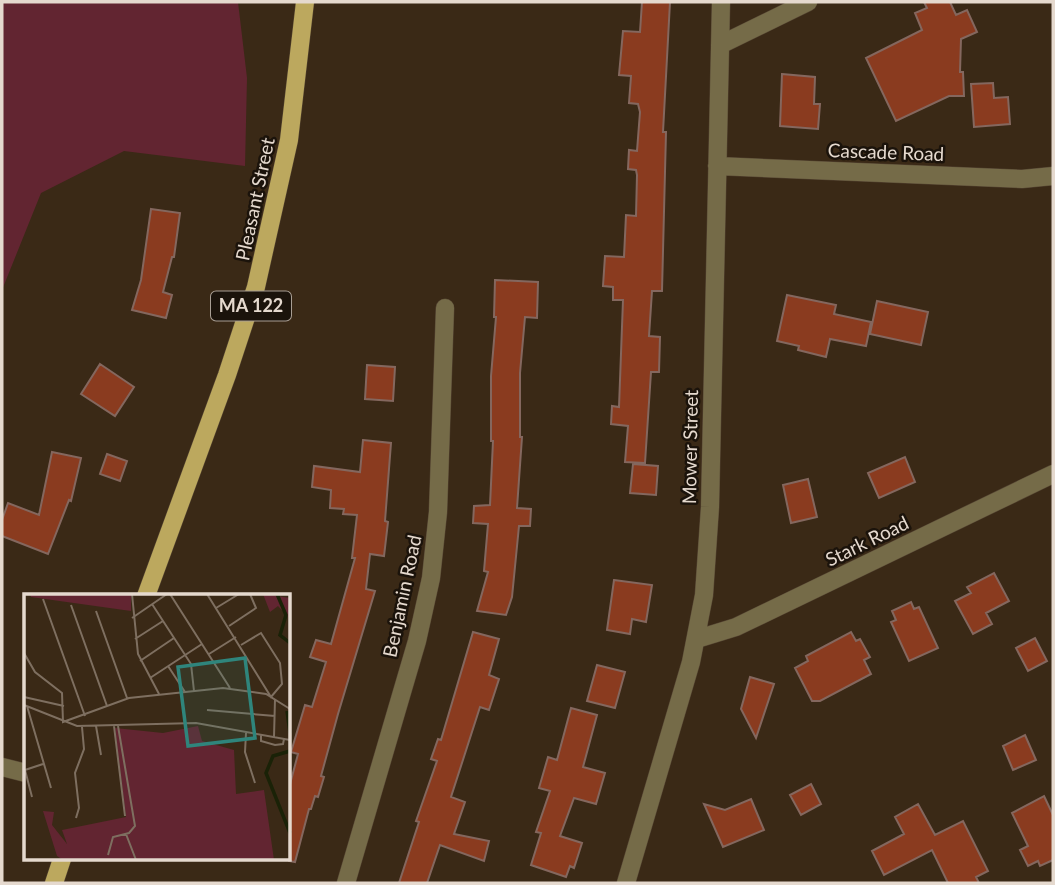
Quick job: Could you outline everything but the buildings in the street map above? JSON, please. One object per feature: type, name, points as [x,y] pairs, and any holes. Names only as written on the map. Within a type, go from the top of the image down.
[{"type":"main road","name":"Pleasant Street","points":[[147,594],[234,356],[256,288],[289,139],[305,2]]},
{"type":"main road","points":[[54,883],[62,860]]},
{"type":"street","name":"Mower Street","points":[[626,883],[697,639],[704,595],[709,528],[721,2]]},
{"type":"street","points":[[720,45],[808,2]]},
{"type":"street","name":"Cascade Road","points":[[718,166],[1022,179],[1053,176]]},
{"type":"street","name":"Benjamin Road","points":[[346,883],[416,641],[431,578],[438,512],[445,308]]},
{"type":"street","name":"Stark Road","points":[[697,639],[736,627],[1053,474]]},
{"type":"street","points":[[2,767],[24,772]]},
{"type":"shaded area","points":[[2,2],[238,2],[247,78],[245,166],[124,151],[41,193],[2,290]]}]
